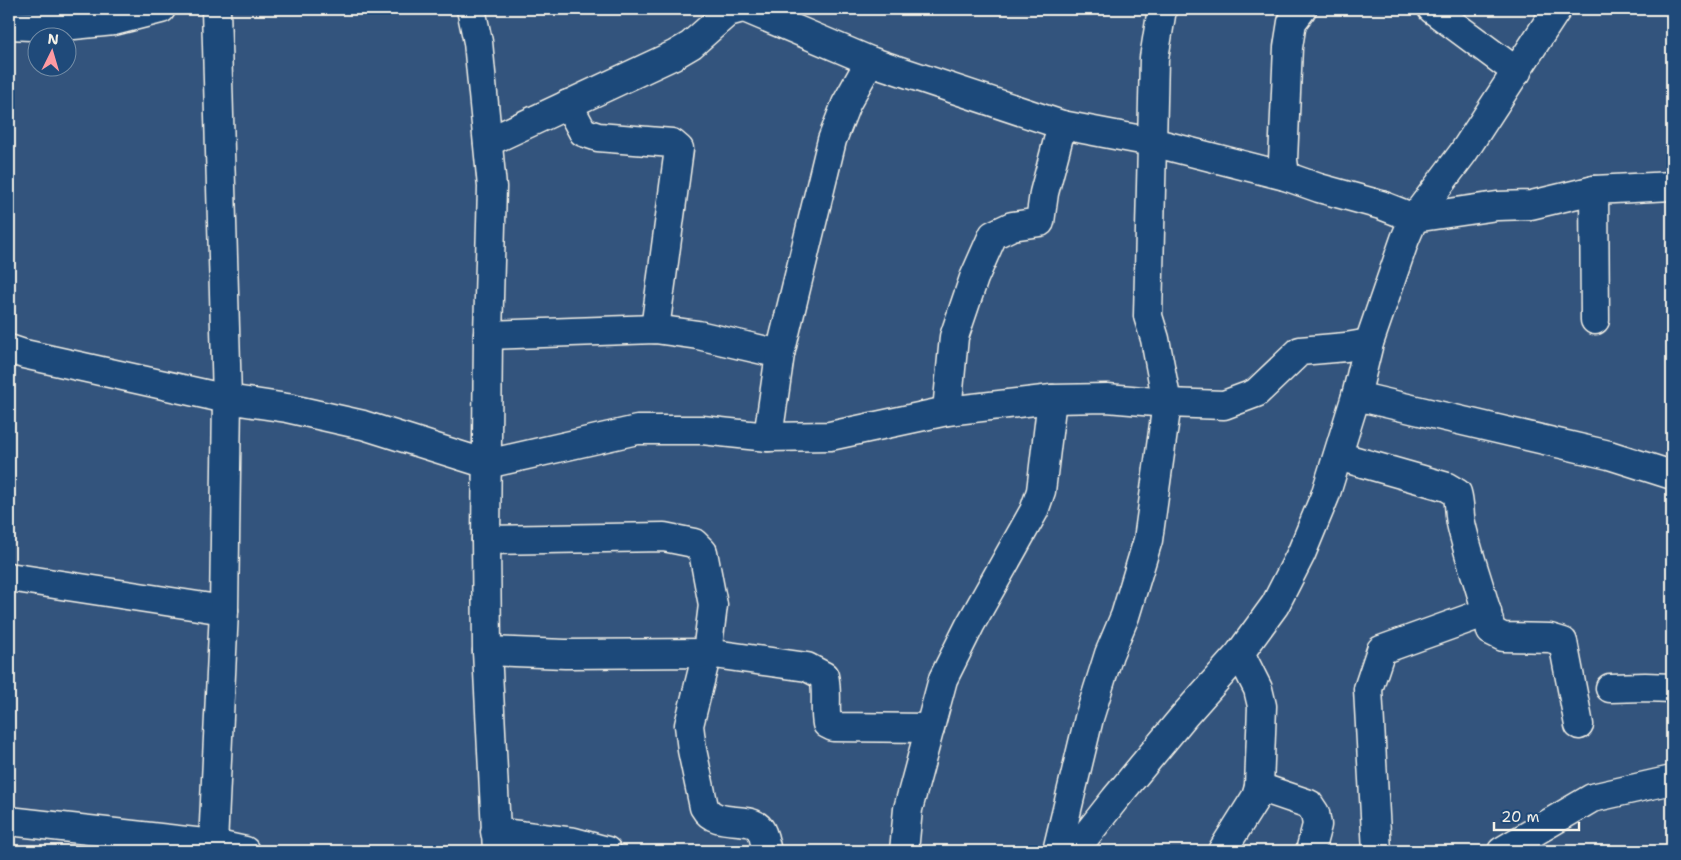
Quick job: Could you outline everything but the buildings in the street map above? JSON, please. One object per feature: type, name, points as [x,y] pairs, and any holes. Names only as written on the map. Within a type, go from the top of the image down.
[{"type":"street","points":[[9,25],[53,27],[114,21],[161,9]]},
{"type":"street","points":[[213,844],[224,610],[227,400],[216,9]]},
{"type":"street","points":[[471,9],[478,42],[492,187],[486,540],[487,651],[496,842],[574,842],[607,851]]},
{"type":"street","points":[[488,142],[674,55],[691,45],[728,12],[739,9]]},
{"type":"street","points":[[747,9],[870,61],[1062,124],[1152,142],[1285,176],[1319,188],[1381,205],[1414,218],[1497,206],[1531,204],[1594,190],[1672,186]]},
{"type":"street","points":[[1057,851],[1089,718],[1109,654],[1126,616],[1148,540],[1168,403],[1148,316],[1154,58],[1162,9]]},
{"type":"street","points":[[1285,176],[1283,160],[1288,47],[1292,22],[1302,9]]},
{"type":"street","points":[[1432,9],[1517,72]]},
{"type":"street","points":[[1074,851],[1184,716],[1240,652],[1274,605],[1301,554],[1325,496],[1356,396],[1369,342],[1414,218],[1463,154],[1557,9]]},
{"type":"street","points":[[768,437],[780,354],[832,140],[846,104],[870,61]]},
{"type":"street","points":[[568,104],[583,132],[598,137],[672,143],[679,150],[655,328]]},
{"type":"street","points":[[947,411],[954,337],[974,278],[993,235],[1012,226],[1040,222],[1044,193],[1062,124]]},
{"type":"street","points":[[1594,190],[1595,320]]},
{"type":"street","points":[[488,335],[655,328],[698,335],[780,354]]},
{"type":"street","points":[[9,349],[227,400],[287,408],[363,425],[486,464],[637,430],[702,430],[768,437],[830,436],[947,411],[1052,399],[1107,398],[1224,405],[1256,392],[1300,351],[1346,347],[1369,342]]},
{"type":"street","points":[[1356,396],[1609,455],[1672,475]]},
{"type":"street","points":[[904,851],[908,810],[943,679],[970,625],[1034,511],[1042,482],[1052,399]]},
{"type":"street","points":[[1338,456],[1448,487],[1457,493],[1461,522],[1488,612],[1491,631],[1503,637],[1550,638],[1563,642],[1578,725]]},
{"type":"street","points":[[486,540],[664,537],[694,543],[703,552],[713,605],[707,654],[689,725],[692,750],[704,807],[708,814],[717,818],[753,823],[761,829],[767,851]]},
{"type":"street","points":[[9,577],[224,610]]},
{"type":"street","points":[[1377,851],[1368,690],[1381,650],[1488,612]]},
{"type":"street","points":[[487,651],[565,654],[707,654],[806,668],[824,676],[827,688],[827,724],[833,727],[930,728]]},
{"type":"street","points":[[1222,851],[1256,797],[1259,787],[1262,706],[1258,689],[1240,652]]},
{"type":"street","points":[[1610,688],[1672,688]]},
{"type":"street","points":[[1502,851],[1592,798],[1672,780]]},
{"type":"street","points":[[1259,787],[1309,804],[1315,813],[1316,825],[1310,851]]},
{"type":"street","points":[[9,821],[213,844],[245,851]]}]
